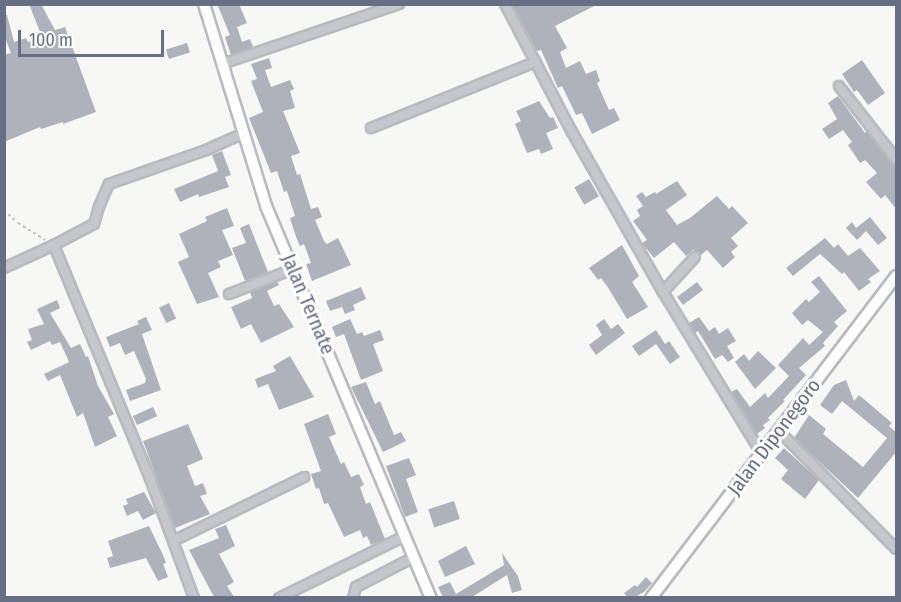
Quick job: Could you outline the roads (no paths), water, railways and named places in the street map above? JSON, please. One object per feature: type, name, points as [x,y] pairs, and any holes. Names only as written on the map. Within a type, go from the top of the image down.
[{"type":"street","name":"Jalan Ternate","points":[[204,4],[266,206],[431,597]]},
{"type":"street","points":[[222,64],[399,4]]},
{"type":"street","points":[[505,4],[663,292],[762,454]]},
{"type":"street","points":[[371,128],[535,62]]},
{"type":"street","points":[[838,86],[897,159]]},
{"type":"street","points":[[4,268],[94,224],[109,184],[206,150],[244,133]]},
{"type":"street","points":[[54,245],[149,476],[194,597]]},
{"type":"street","points":[[663,292],[695,257]]},
{"type":"street","points":[[229,294],[293,269]]},
{"type":"street","name":"Jalan Diponegoro","points":[[651,597],[897,276]]},
{"type":"street","points":[[779,431],[897,549]]},
{"type":"street","points":[[173,541],[304,477]]},
{"type":"street","points":[[279,597],[405,536]]},
{"type":"street","points":[[353,597],[356,586],[414,557]]}]
